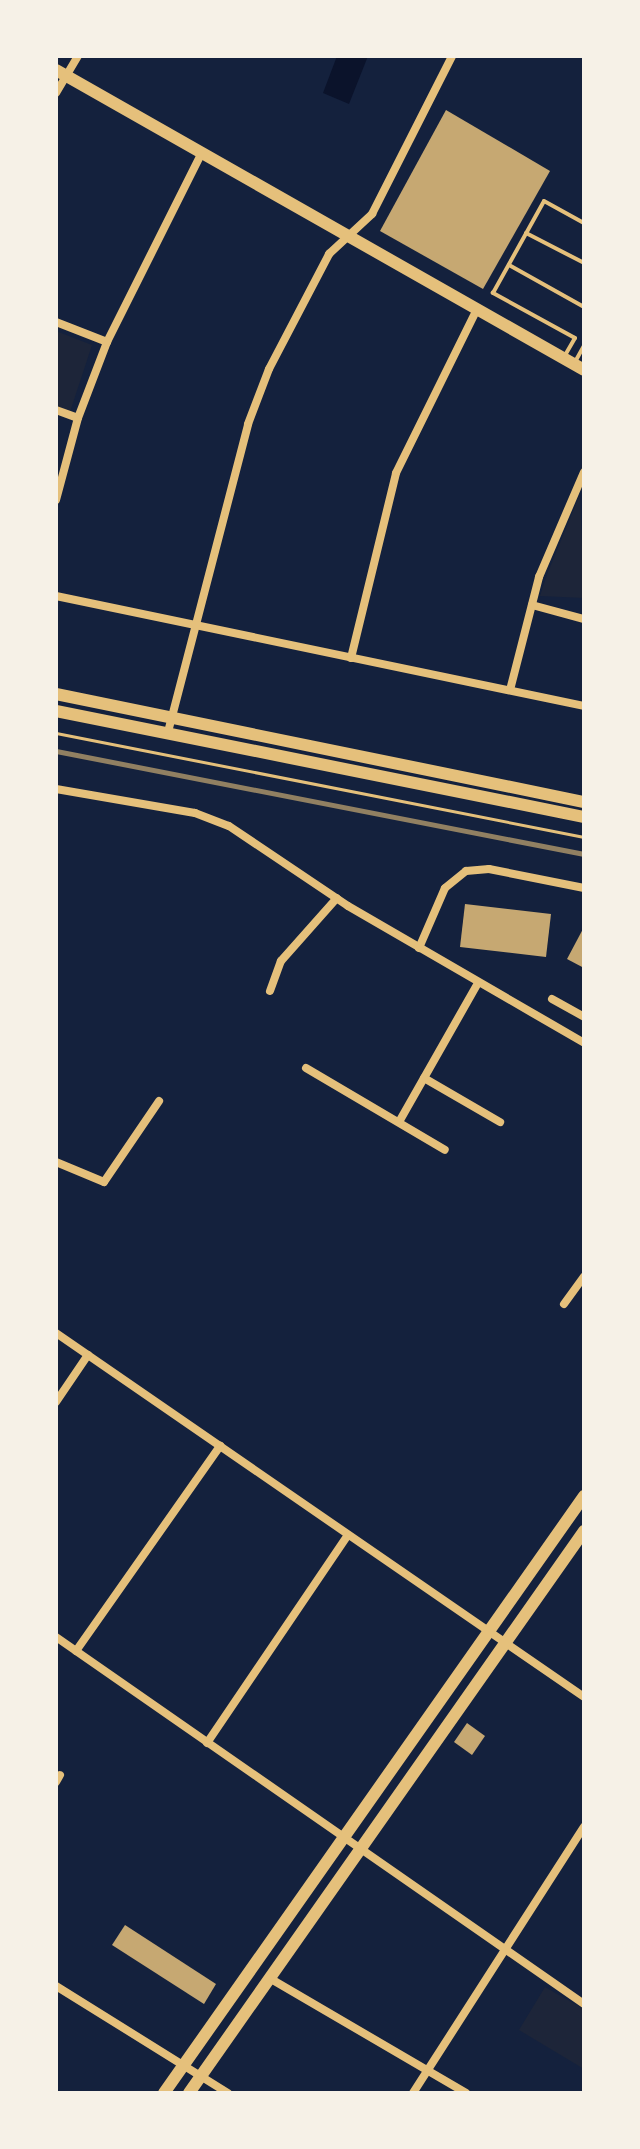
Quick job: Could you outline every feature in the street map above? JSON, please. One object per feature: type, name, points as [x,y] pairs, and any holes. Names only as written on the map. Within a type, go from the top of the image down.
[{"type":"main road","points":[[61,73],[574,364]]},
{"type":"main road","points":[[56,694],[584,802]]},
{"type":"main road","points":[[56,711],[584,817]]},
{"type":"main road","points":[[164,2093],[584,1496]]},
{"type":"main road","points":[[189,2093],[584,1531]]},
{"type":"street","points":[[56,93],[61,73],[78,56]]},
{"type":"street","points":[[168,732],[194,625],[258,396],[329,254],[345,234],[372,214],[452,56]]},
{"type":"street","points":[[56,500],[78,418],[107,342],[201,154]]},
{"type":"street","points":[[351,658],[396,473],[476,311]]},
{"type":"street","points":[[56,322],[107,342]]},
{"type":"street","points":[[56,410],[78,418]]},
{"type":"street","points":[[510,690],[551,543],[584,474]]},
{"type":"street","points":[[56,596],[584,706]]},
{"type":"street","points":[[532,605],[584,619]]},
{"type":"street","points":[[56,789],[195,813],[250,837],[337,898],[584,1043]]},
{"type":"street","points":[[419,948],[445,888],[466,871],[489,869],[584,888]]},
{"type":"street","points":[[270,991],[281,961],[337,898]]},
{"type":"street","points":[[399,1122],[478,983]]},
{"type":"street","points":[[552,999],[584,1017]]},
{"type":"street","points":[[306,1068],[445,1150]]},
{"type":"street","points":[[424,1078],[500,1122]]},
{"type":"street","points":[[56,1162],[95,1182],[107,1178],[159,1101]]},
{"type":"street","points":[[564,1304],[584,1276]]},
{"type":"street","points":[[56,1333],[584,1697]]},
{"type":"street","points":[[56,1402],[88,1355]]},
{"type":"street","points":[[76,1651],[220,1446]]},
{"type":"street","points":[[207,1743],[348,1535]]},
{"type":"street","points":[[56,1637],[360,1853],[584,2004]]},
{"type":"street","points":[[413,2093],[584,1827]]},
{"type":"street","points":[[271,1979],[466,2093]]},
{"type":"street","points":[[56,1986],[228,2093]]},
{"type":"lane","points":[[574,364],[575,338],[493,293],[544,201],[584,223]]},
{"type":"lane","points":[[526,233],[584,263]]},
{"type":"lane","points":[[509,265],[584,307]]},
{"type":"lane","points":[[574,364],[584,346]]},
{"type":"path","points":[[56,733],[584,837]]},
{"type":"shaded area","points":[[337,56],[368,56],[349,104],[323,93]]},
{"type":"shaded area","points":[[56,331],[92,345],[70,412],[56,406]]},
{"type":"shaded area","points":[[580,494],[584,598],[540,596],[548,572]]},
{"type":"shaded area","points":[[545,1987],[584,2009],[584,2069],[519,2030]]},
{"type":"building","points":[[446,110],[550,171],[483,289],[380,231]]},
{"type":"building","points":[[465,904],[551,914],[546,957],[460,947]]},
{"type":"building","points":[[584,927],[584,968],[567,959]]},
{"type":"building","points":[[467,1723],[485,1736],[472,1755],[454,1742]]},
{"type":"building","points":[[125,1925],[216,1984],[204,2004],[112,1945]]},
{"type":"railway","points":[[56,751],[584,854]]}]
